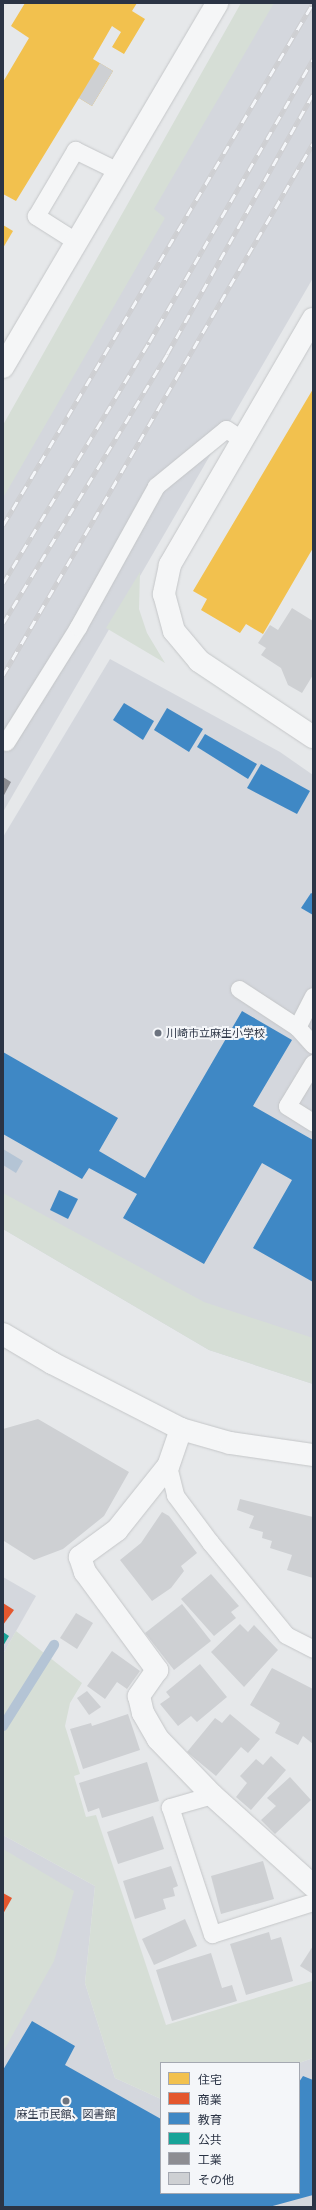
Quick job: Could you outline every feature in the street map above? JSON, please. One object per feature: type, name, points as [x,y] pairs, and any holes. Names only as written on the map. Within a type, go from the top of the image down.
[{"type":"street","points":[[3,367],[217,3]]},
{"type":"street","points":[[313,319],[170,565],[164,594],[174,632],[199,661],[313,737]]},
{"type":"street","points":[[3,1334],[52,1363],[181,1429],[230,1443],[313,1455]]},
{"type":"street","points":[[181,1429],[168,1466],[117,1530],[80,1557],[85,1572],[157,1670],[139,1696],[143,1713],[158,1739],[212,1795],[313,1886]]},
{"type":"lane","points":[[76,242],[36,216],[75,150],[118,171]]},
{"type":"lane","points":[[6,742],[78,626],[156,486],[226,429],[243,440]]},
{"type":"lane","points":[[239,989],[297,1027],[313,1045]]},
{"type":"lane","points":[[297,1027],[313,996]]},
{"type":"lane","points":[[313,1063],[287,1106],[313,1122]]},
{"type":"lane","points":[[168,1466],[175,1495],[210,1542],[286,1635],[313,1650]]},
{"type":"lane","points":[[212,1795],[170,1807],[212,1934],[313,1902]]},
{"type":"shaded area","points":[[241,3],[274,3],[154,209],[165,218],[3,498],[3,425]]},
{"type":"shaded area","points":[[250,3],[313,3],[313,278],[3,812],[3,437]]},
{"type":"shaded area","points":[[140,572],[139,609],[147,633],[165,663],[106,628]]},
{"type":"shaded area","name":"川崎市立麻生小学校","points":[[110,659],[280,752],[313,775],[313,1384],[209,1350],[3,1229],[3,837]]},
{"type":"shaded area","points":[[3,1193],[204,1302],[313,1338],[313,1384],[209,1350],[3,1229]]},
{"type":"shaded area","points":[[3,1577],[36,1596],[3,1654]]},
{"type":"shaded area","points":[[16,1631],[82,1683],[70,1703],[65,1726],[80,1774],[74,1776],[86,1817],[96,1815],[166,2025],[312,1981],[313,2058],[300,2063],[160,2062],[160,2099],[115,2078],[85,1983],[95,1886],[3,1835],[3,1654]]},
{"type":"shaded area","points":[[3,1835],[95,1886],[85,1983],[115,2078],[160,2099],[160,2194],[300,2194],[300,2063],[313,2058],[313,2207],[3,2207]]},
{"type":"shaded area","points":[[3,1849],[74,1891],[54,1961],[3,2052]]},
{"type":"water","points":[[3,1149],[23,1161],[16,1173],[3,1165]]},
{"type":"building: 住宅","points":[[25,3],[137,3],[132,11],[145,19],[124,54],[112,47],[121,32],[112,26],[93,59],[113,71],[92,106],[79,98],[16,201],[3,194],[3,82],[29,38],[11,26]]},
{"type":"building: 住宅","points":[[3,225],[13,231],[3,248]]},
{"type":"building: 住宅","points":[[313,389],[313,548],[263,634],[246,624],[240,633],[201,610],[207,599],[193,591]]},
{"type":"building: 商業","points":[[3,1603],[14,1610],[3,1625]]},
{"type":"building: 商業","points":[[3,1893],[12,1898],[3,1914]]},
{"type":"building: 教育","points":[[124,703],[154,721],[143,740],[113,720]]},
{"type":"building: 教育","points":[[167,708],[203,729],[189,752],[154,730]]},
{"type":"building: 教育","points":[[205,734],[257,764],[248,779],[197,747]]},
{"type":"building: 教育","points":[[261,764],[310,791],[297,814],[247,788]]},
{"type":"building: 教育","points":[[311,893],[313,894],[313,915],[301,908]]},
{"type":"building: 教育","name":"川崎市立麻生小学校","points":[[242,1011],[292,1040],[253,1106],[313,1140],[313,1282],[253,1248],[292,1180],[262,1163],[204,1264],[123,1218],[137,1194],[89,1168],[82,1179],[3,1134],[3,1052],[118,1118],[99,1151],[145,1178]]},
{"type":"building: 教育","points":[[59,1190],[78,1199],[68,1219],[50,1210]]},
{"type":"building: 教育","name":"麻生市民館、図書館","points":[[32,2021],[75,2046],[65,2065],[160,2118],[160,2194],[300,2194],[300,2080],[303,2076],[313,2080],[313,2195],[269,2207],[3,2207],[3,2070]]},
{"type":"building: 公共","points":[[3,1632],[9,1636],[3,1646]]},
{"type":"building: 工業","points":[[3,777],[11,782],[3,797]]},
{"type":"building: その他","points":[[100,63],[113,71],[92,106],[79,98]]},
{"type":"building: その他","points":[[292,608],[313,621],[313,675],[302,693],[288,685],[281,668],[261,655],[266,648],[258,643],[270,625],[278,630]]},
{"type":"building: その他","points":[[38,1419],[129,1472],[104,1516],[63,1549],[34,1560],[4,1541],[3,1543],[3,1429]]},
{"type":"building: その他","points":[[240,1499],[313,1517],[313,1578],[287,1570],[292,1555],[270,1548],[272,1541],[262,1538],[263,1532],[249,1528],[254,1516],[237,1510]]},
{"type":"building: その他","points":[[162,1512],[169,1516],[197,1553],[181,1566],[184,1571],[171,1588],[152,1601],[120,1560],[141,1543]]},
{"type":"building: その他","points":[[211,1574],[239,1606],[231,1612],[236,1618],[214,1636],[181,1599]]},
{"type":"building: その他","points":[[182,1604],[211,1641],[174,1670],[145,1633]]},
{"type":"building: その他","points":[[76,1613],[93,1623],[77,1649],[60,1638]]},
{"type":"building: その他","points":[[240,1624],[248,1632],[254,1625],[278,1650],[244,1687],[211,1652]]},
{"type":"building: その他","points":[[112,1651],[140,1671],[127,1689],[117,1682],[105,1699],[87,1686]]},
{"type":"building: その他","points":[[200,1664],[227,1697],[197,1722],[191,1716],[178,1726],[160,1704],[170,1697],[166,1692]]},
{"type":"building: その他","points":[[272,1668],[313,1689],[313,1744],[303,1736],[298,1745],[275,1733],[280,1723],[250,1705]]},
{"type":"building: その他","points":[[87,1691],[101,1707],[89,1715],[77,1698]]},
{"type":"building: その他","points":[[128,1714],[140,1750],[83,1769],[70,1729],[91,1723],[92,1726]]},
{"type":"building: その他","points":[[230,1714],[260,1739],[248,1753],[241,1747],[216,1776],[187,1752],[215,1718],[222,1723]]},
{"type":"building: その他","points":[[271,1756],[286,1770],[251,1810],[236,1797],[247,1783],[240,1776],[256,1759],[263,1765]]},
{"type":"building: その他","points":[[147,1762],[159,1801],[102,1818],[99,1808],[88,1812],[79,1783]]},
{"type":"building: その他","points":[[290,1777],[311,1800],[275,1834],[261,1820],[276,1806],[267,1798]]},
{"type":"building: その他","points":[[153,1816],[164,1849],[118,1864],[107,1832]]},
{"type":"building: その他","points":[[263,1861],[274,1899],[221,1914],[211,1876]]},
{"type":"building: その他","points":[[171,1866],[178,1886],[173,1888],[175,1896],[163,1899],[166,1909],[135,1919],[123,1881]]},
{"type":"building: その他","points":[[185,1919],[197,1946],[154,1965],[142,1939]]},
{"type":"building: その他","points":[[269,1932],[271,1940],[281,1937],[293,1981],[246,1995],[230,1944]]},
{"type":"building: その他","points":[[313,1946],[313,1974],[300,1966]]},
{"type":"building: その他","points":[[211,1953],[222,1988],[232,1985],[237,2001],[172,2021],[156,1970]]},
{"type":"waterway","points":[[3,1726],[54,1645]]},
{"type":"railway","points":[[3,525],[313,3]]},
{"type":"railway","points":[[3,583],[149,342],[313,59]]},
{"type":"railway","points":[[3,623],[167,354],[313,94]]},
{"type":"railway","points":[[3,675],[313,143]]},
{"type":"place","name":"川崎市立麻生小学校","points":[[158,1033]]},
{"type":"place","name":"麻生市民館、図書館","points":[[66,2101]]}]
